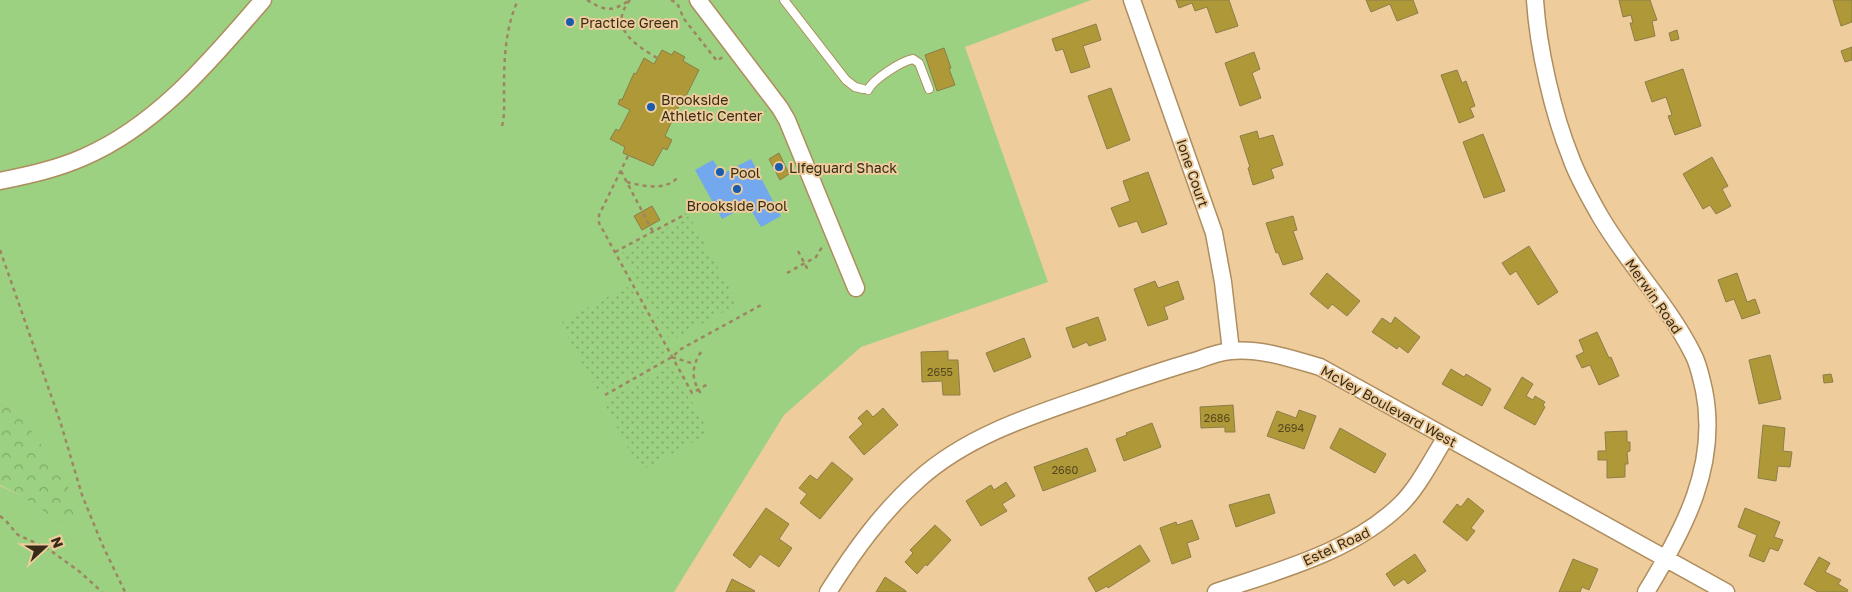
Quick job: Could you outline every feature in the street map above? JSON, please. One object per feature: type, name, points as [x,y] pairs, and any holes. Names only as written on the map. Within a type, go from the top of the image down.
[{"type":"street","points":[[0,181],[43,172],[76,161],[139,125],[189,82],[263,0]]},
{"type":"street","points":[[698,0],[773,98],[787,120],[856,288]]},
{"type":"street","name":"Ione Court","points":[[1132,0],[1214,233],[1223,282],[1231,351]]},
{"type":"street","name":"Merwin Road","points":[[1535,0],[1537,23],[1552,101],[1571,159],[1600,216],[1632,266],[1666,311],[1694,355],[1706,403],[1707,433],[1704,466],[1695,497],[1646,592]]},
{"type":"street","name":"McVey Boulevard West","points":[[828,592],[870,531],[889,509],[918,479],[949,456],[980,439],[1020,422],[1166,368],[1231,351],[1255,352],[1293,359],[1320,367],[1726,592]]},
{"type":"street","name":"Estel Road","points":[[1216,592],[1314,558],[1375,527],[1402,502],[1446,437]]},
{"type":"lane","points":[[784,0],[849,83],[865,89],[907,60],[913,59],[919,63],[929,89]]},
{"type":"path","points":[[502,126],[508,33],[518,0]]},
{"type":"path","points":[[587,0],[608,9],[618,7],[630,0]]},
{"type":"path","points":[[630,0],[623,14],[624,32],[632,42],[657,58]]},
{"type":"path","points":[[671,0],[678,3],[684,19],[717,61],[728,54]]},
{"type":"path","points":[[628,156],[598,218],[600,226],[692,394],[708,384]]},
{"type":"path","points":[[621,170],[652,232]]},
{"type":"path","points":[[627,182],[642,186],[659,186],[677,178]]},
{"type":"path","points":[[615,253],[686,214]]},
{"type":"path","points":[[0,250],[60,421],[82,495],[105,551],[125,592]]},
{"type":"path","points":[[798,251],[809,272]]},
{"type":"path","points":[[605,394],[672,358],[681,349],[762,304]]},
{"type":"path","points":[[701,352],[694,364],[693,374],[698,390],[702,395]]},
{"type":"path","points":[[672,358],[694,364]]},
{"type":"path","points":[[0,516],[18,535],[47,548],[80,572],[102,592]]},
{"type":"green space","points":[[0,0],[1091,0],[965,47],[1048,282],[861,347],[784,415],[674,592],[0,592],[0,486],[20,495],[21,416],[0,398]]},
{"type":"green space","points":[[689,216],[738,304],[670,341],[622,253]]},
{"type":"green space","points":[[626,287],[631,288],[646,317],[645,322],[650,324],[665,351],[664,357],[601,391],[597,389],[581,361],[582,356],[578,355],[562,326],[563,321]]},
{"type":"green space","points":[[669,366],[673,367],[689,395],[687,400],[692,402],[707,429],[706,435],[644,469],[639,468],[623,439],[624,435],[620,433],[605,404],[606,400]]},
{"type":"green space","points":[[0,398],[21,416],[65,479],[78,511],[76,523],[70,529],[20,495],[0,485]]},
{"type":"water","name":"Brookside Pool","points":[[751,159],[781,216],[761,227],[748,205],[722,219],[695,170],[713,160],[722,174]]},
{"type":"building","points":[[1176,0],[1229,0],[1238,26],[1216,33],[1207,7],[1195,11],[1192,3],[1179,8]]},
{"type":"building","points":[[1366,0],[1413,0],[1418,13],[1397,21],[1390,4],[1371,12]]},
{"type":"building","points":[[1619,0],[1650,0],[1657,20],[1652,21],[1655,36],[1635,41],[1630,23],[1633,23],[1631,15],[1623,17]]},
{"type":"building","points":[[1833,0],[1852,0],[1852,22],[1841,26]]},
{"type":"building","points":[[1096,24],[1101,40],[1083,46],[1090,67],[1071,73],[1063,49],[1056,51],[1052,39]]},
{"type":"building","points":[[1677,30],[1679,39],[1671,41],[1669,33]]},
{"type":"building","points":[[1852,47],[1852,60],[1845,62],[1841,51]]},
{"type":"building","points":[[944,48],[955,85],[937,91],[925,55]]},
{"type":"building","name":"Brookside Athletic Center","points":[[662,50],[672,55],[674,51],[685,57],[683,61],[699,70],[685,98],[683,97],[665,136],[672,140],[667,150],[663,148],[653,166],[623,153],[625,147],[610,139],[616,129],[619,131],[630,110],[618,104],[620,99],[622,100],[634,73],[636,74],[644,58],[654,64]]},
{"type":"building","points":[[1254,52],[1260,69],[1252,73],[1261,98],[1240,106],[1225,63]]},
{"type":"building","points":[[1683,69],[1701,126],[1675,135],[1668,116],[1672,115],[1666,97],[1652,102],[1645,82]]},
{"type":"building","points":[[1457,70],[1462,83],[1466,81],[1475,106],[1470,108],[1474,117],[1459,123],[1441,75]]},
{"type":"building","points":[[1111,88],[1130,140],[1107,149],[1088,96]]},
{"type":"building","points":[[1257,131],[1259,139],[1273,135],[1283,165],[1271,169],[1274,178],[1253,185],[1248,168],[1250,167],[1240,136]]},
{"type":"building","points":[[1483,134],[1505,191],[1484,198],[1463,142]]},
{"type":"building","name":"Lifeguard Shack","points":[[779,153],[789,174],[780,180],[769,159]]},
{"type":"building","points":[[1712,157],[1728,186],[1722,189],[1731,206],[1716,214],[1710,205],[1703,209],[1683,174]]},
{"type":"building","points":[[1148,172],[1167,224],[1142,233],[1137,221],[1119,227],[1111,208],[1130,201],[1123,181]]},
{"type":"building","points":[[652,206],[660,220],[642,230],[634,216]]},
{"type":"building","points":[[1293,216],[1297,230],[1293,231],[1303,259],[1283,265],[1278,252],[1276,253],[1266,223]]},
{"type":"building","points":[[1529,246],[1558,292],[1538,305],[1516,271],[1510,275],[1502,263]]},
{"type":"building","points":[[1327,273],[1360,301],[1347,316],[1332,304],[1328,309],[1310,294]]},
{"type":"building","points":[[1737,273],[1747,302],[1755,299],[1760,313],[1742,319],[1734,299],[1726,302],[1718,280]]},
{"type":"building","points":[[1155,281],[1158,288],[1178,281],[1184,299],[1164,307],[1168,319],[1148,326],[1134,289]]},
{"type":"building","points":[[1098,317],[1106,340],[1089,346],[1087,342],[1073,348],[1066,328]]},
{"type":"building","points":[[1395,317],[1420,337],[1408,353],[1399,346],[1397,349],[1372,332],[1382,318],[1391,324]]},
{"type":"building","points":[[1597,332],[1619,376],[1599,385],[1590,365],[1582,368],[1576,356],[1584,352],[1579,340]]},
{"type":"building","points":[[1024,338],[1031,357],[994,372],[986,353]]},
{"type":"building","points":[[948,351],[948,360],[958,360],[960,395],[943,395],[942,381],[922,382],[921,352]]},
{"type":"building","points":[[1770,355],[1781,399],[1759,404],[1749,360]]},
{"type":"building","points":[[1451,369],[1464,377],[1466,374],[1491,389],[1482,406],[1442,384]]},
{"type":"building","points":[[1831,374],[1833,382],[1824,383],[1823,375]]},
{"type":"building","points":[[1522,377],[1533,384],[1526,396],[1533,400],[1535,396],[1545,402],[1543,405],[1545,407],[1535,425],[1504,408]]},
{"type":"building","points":[[1233,405],[1235,432],[1225,432],[1225,427],[1201,428],[1200,407]]},
{"type":"building","points":[[883,408],[898,425],[864,455],[849,437],[863,424],[858,418],[867,410],[873,417]]},
{"type":"building","points":[[1299,410],[1316,416],[1304,449],[1267,436],[1277,411],[1296,418]]},
{"type":"building","points":[[1152,423],[1161,447],[1124,461],[1116,439]]},
{"type":"building","points":[[1763,425],[1785,428],[1783,451],[1792,452],[1790,467],[1778,466],[1776,481],[1758,478]]},
{"type":"building","points":[[1340,428],[1386,454],[1375,473],[1330,448]]},
{"type":"building","points":[[1627,431],[1627,442],[1630,442],[1630,451],[1627,452],[1628,464],[1625,464],[1625,477],[1607,478],[1607,460],[1598,460],[1598,451],[1606,451],[1605,432]]},
{"type":"building","points":[[1087,448],[1096,471],[1043,491],[1034,467]]},
{"type":"building","points":[[832,462],[853,479],[820,519],[800,503],[807,494],[799,488],[810,475],[817,480]]},
{"type":"building","points":[[1006,482],[1015,496],[1002,504],[1007,511],[981,526],[966,501],[991,485],[994,490]]},
{"type":"building","points":[[1269,494],[1275,513],[1236,527],[1229,505]]},
{"type":"building","points":[[1468,498],[1484,511],[1471,528],[1475,531],[1467,541],[1443,522],[1457,504],[1461,507]]},
{"type":"building","points":[[766,508],[789,524],[779,539],[792,548],[779,567],[760,554],[750,568],[733,555]]},
{"type":"building","points":[[1745,508],[1780,522],[1774,537],[1783,540],[1778,551],[1770,548],[1764,562],[1749,556],[1757,535],[1738,527]]},
{"type":"building","points":[[1192,520],[1199,539],[1187,543],[1191,557],[1172,564],[1160,528],[1176,522],[1177,525]]},
{"type":"building","points":[[935,525],[951,540],[917,574],[905,562],[913,553],[910,550]]},
{"type":"building","points":[[1140,545],[1150,561],[1108,588],[1107,586],[1096,592],[1088,578]]},
{"type":"building","points":[[1415,554],[1426,571],[1408,584],[1404,579],[1394,586],[1386,574]]},
{"type":"building","points":[[1819,557],[1830,563],[1825,572],[1841,580],[1838,584],[1848,590],[1847,592],[1818,592],[1804,584]]},
{"type":"building","points":[[1573,559],[1598,569],[1589,590],[1582,587],[1580,592],[1559,592]]},
{"type":"building","points":[[885,577],[906,591],[906,592],[876,592]]},
{"type":"building","points":[[732,579],[755,591],[726,592]]},
{"type":"place","name":"Practice Green","points":[[570,22]]},
{"type":"place","name":"Brookside Athletic Center","points":[[651,107]]},
{"type":"place","name":"Lifeguard Shack","points":[[779,167]]},
{"type":"place","name":"Pool","points":[[720,172]]},
{"type":"place","name":"Brookside Pool","points":[[737,189]]}]
